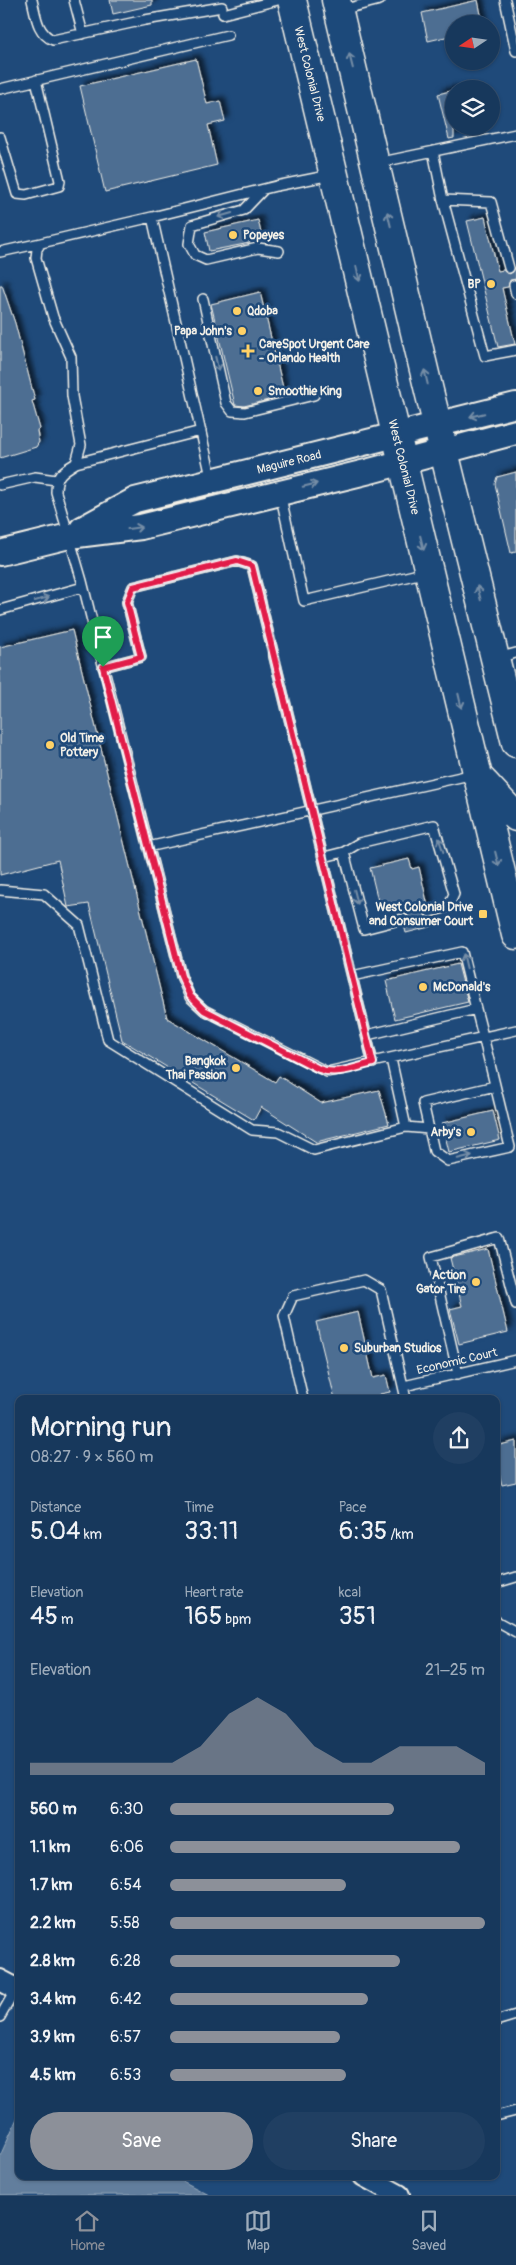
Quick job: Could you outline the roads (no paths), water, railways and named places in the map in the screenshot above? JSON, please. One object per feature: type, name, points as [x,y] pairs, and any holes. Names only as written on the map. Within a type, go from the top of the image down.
[{"type":"highway","name":"West Colonial Drive","points":[[292,0],[516,935]]},
{"type":"highway","points":[[338,5],[441,438],[506,656],[516,743]]},
{"type":"highway","points":[[476,774],[516,817]]},
{"type":"main road","name":"Maguire Road","points":[[0,553],[69,536],[141,527],[403,461],[441,438],[516,405]]},
{"type":"main road","name":"Maguire Road","points":[[69,536],[135,500],[396,435],[441,438],[516,432]]},
{"type":"street","points":[[376,2180],[399,2195]]},
{"type":"lane","points":[[32,0],[37,22],[44,36],[53,40],[278,0]]},
{"type":"lane","points":[[74,0],[82,34]]},
{"type":"lane","points":[[338,5],[380,0]]},
{"type":"lane","points":[[505,0],[516,51]]},
{"type":"lane","points":[[0,89],[228,35]]},
{"type":"lane","points":[[0,136],[17,194],[26,195],[58,186],[60,181],[36,80]]},
{"type":"lane","points":[[376,164],[516,134]]},
{"type":"lane","points":[[433,152],[443,200],[485,356],[516,350]]},
{"type":"lane","points":[[0,252],[264,189],[334,175]]},
{"type":"lane","points":[[264,189],[244,210],[192,225],[189,244],[196,255],[206,260],[258,248],[279,251]]},
{"type":"lane","points":[[443,200],[490,202],[509,268]]},
{"type":"lane","points":[[152,217],[212,481]]},
{"type":"lane","points":[[41,243],[36,249],[36,258],[53,317],[71,357],[72,396],[81,446],[76,463]]},
{"type":"lane","points":[[203,300],[226,403],[232,411],[245,412],[314,395]]},
{"type":"lane","points":[[201,431],[76,463],[64,470],[56,480],[56,492],[83,587],[181,976],[190,996],[204,1010],[327,1072],[336,1072],[516,1030]]},
{"type":"lane","points":[[0,485],[35,476],[56,480]]},
{"type":"lane","points":[[280,493],[304,601],[429,572]]},
{"type":"lane","points":[[103,667],[141,657],[127,602],[133,587],[237,561],[252,566],[373,1063]]},
{"type":"lane","points":[[0,610],[83,587]]},
{"type":"lane","points":[[148,847],[476,774]]},
{"type":"lane","points":[[324,857],[344,852],[359,842],[434,825],[454,894],[448,907],[430,912]]},
{"type":"lane","points":[[344,852],[364,929],[403,920]]},
{"type":"lane","points":[[0,890],[44,894],[80,926],[108,1040],[252,1130],[278,1132],[314,1150],[406,1127],[429,1129]]},
{"type":"lane","points":[[352,976],[462,952],[484,1038],[510,1147],[448,1160],[434,1151],[423,1103],[495,1086]]},
{"type":"lane","points":[[366,1035],[476,1009]]},
{"type":"lane","points":[[391,1059],[406,1127]]},
{"type":"lane","points":[[458,1374],[431,1258],[499,1238],[516,1304]]},
{"type":"lane","points":[[302,1395],[284,1316],[293,1296],[364,1280],[381,1290],[405,1395]]},
{"type":"lane","name":"Economic Court","points":[[404,1386],[516,1360]]},
{"type":"lane","points":[[500,1582],[516,1577]]},
{"type":"lane","points":[[500,1623],[516,1632]]},
{"type":"lane","points":[[0,2017],[11,1987]]},
{"type":"lane","points":[[500,2020],[516,2016]]},
{"type":"lane","points":[[500,2115],[516,2111]]},
{"type":"water","points":[[15,2123],[15,2180],[181,2180],[209,2195],[0,2195],[0,2156]]},
{"type":"place","name":"Popeyes","points":[[233,235]]},
{"type":"place","name":"BP","points":[[491,284]]},
{"type":"place","name":"Qdoba","points":[[237,311]]},
{"type":"place","name":"Papa John's","points":[[242,331]]},
{"type":"place","name":"CareSpot Urgent Care - Orlando Health","points":[[248,351]]},
{"type":"place","name":"Smoothie King","points":[[258,391]]},
{"type":"place","name":"Old Time Pottery","points":[[50,745]]},
{"type":"place","name":"West Colonial Drive and Consumer Court","points":[[483,914]]},
{"type":"place","name":"McDonald's","points":[[423,987]]},
{"type":"place","name":"Bangkok Thai Passion","points":[[236,1068]]},
{"type":"place","name":"Arby's","points":[[471,1132]]},
{"type":"place","name":"Action Gator Tire","points":[[476,1282]]},
{"type":"place","name":"Suburban Studios","points":[[344,1348]]}]
